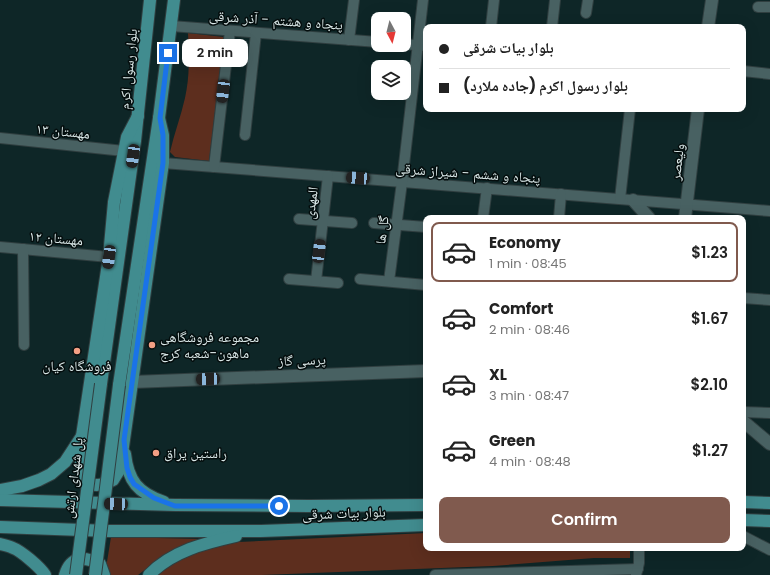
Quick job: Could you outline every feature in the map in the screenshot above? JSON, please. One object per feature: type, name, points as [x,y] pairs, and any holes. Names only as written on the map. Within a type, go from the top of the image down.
[{"type":"main road","name":"بلوار رسول اکرم","points":[[101,384],[135,141],[150,0]]},
{"type":"main road","points":[[94,575],[119,385],[160,118],[174,0]]},
{"type":"main road","points":[[138,116],[127,137],[114,202],[109,257],[82,436],[80,457],[81,466],[87,481],[94,484],[102,484],[113,480],[118,472],[121,461],[163,163],[163,135],[160,118]]},
{"type":"main road","name":"پل شهدای ارتش","points":[[76,575],[101,384]]},
{"type":"main road","points":[[0,490],[22,486],[51,474],[65,462],[82,436]]},
{"type":"main road","points":[[124,440],[127,468],[134,484],[154,498],[175,506]]},
{"type":"main road","name":"بلوار بیات شرقی","points":[[0,500],[175,506],[423,505]]},
{"type":"main road","points":[[746,502],[770,503]]},
{"type":"main road","points":[[746,521],[770,521]]},
{"type":"main road","name":"بلوار بیات شرقی","points":[[0,528],[109,531],[261,531],[423,525]]},
{"type":"main road","points":[[149,575],[164,563],[188,550],[218,540],[261,531]]},
{"type":"main road","points":[[0,544],[14,548],[30,559],[45,575]]},
{"type":"main road","points":[[66,575],[67,570],[73,561],[82,559],[91,560],[100,564],[104,575]]},
{"type":"street","points":[[349,40],[354,0]]},
{"type":"street","name":"گل ها","points":[[389,281],[422,46],[423,0]]},
{"type":"street","points":[[491,24],[494,0]]},
{"type":"street","points":[[552,24],[556,0]]},
{"type":"street","points":[[586,13],[588,0]]},
{"type":"street","points":[[708,24],[712,0]]},
{"type":"street","points":[[758,7],[770,7]]},
{"type":"street","name":"پنجاه و هشتم - آذر شرقی","points":[[171,26],[371,42]]},
{"type":"street","points":[[214,167],[230,31]]},
{"type":"street","points":[[245,135],[256,33]]},
{"type":"street","points":[[411,45],[422,46]]},
{"type":"street","points":[[746,71],[770,74]]},
{"type":"street","points":[[620,199],[630,112]]},
{"type":"street","name":"ولیعصر","points":[[685,215],[698,112]]},
{"type":"street","name":"مهستان ۱۳","points":[[0,138],[124,151]]},
{"type":"street","name":"پنجاه و ششم - شیراز شرقی","points":[[163,163],[770,211]]},
{"type":"street","name":"المهدی","points":[[316,281],[328,176]]},
{"type":"street","points":[[483,215],[487,188]]},
{"type":"street","points":[[559,215],[561,194]]},
{"type":"street","points":[[633,200],[647,215]]},
{"type":"street","points":[[299,219],[352,223]]},
{"type":"street","points":[[374,222],[423,227]]},
{"type":"street","name":"مهستان ۱۲","points":[[0,247],[109,257]]},
{"type":"street","points":[[23,249],[24,345]]},
{"type":"street","points":[[289,279],[338,283]]},
{"type":"street","points":[[360,279],[423,285]]},
{"type":"street","points":[[746,298],[770,300]]},
{"type":"street","name":"پرسی گاز","points":[[132,382],[423,371]]},
{"type":"street","points":[[746,412],[770,413]]},
{"type":"street","points":[[746,424],[770,444]]},
{"type":"street","points":[[746,538],[770,550]]},
{"type":"street","points":[[435,575],[637,572],[639,551]]},
{"type":"shaded area","points":[[188,33],[224,37],[209,161],[175,157],[170,152],[187,90],[189,66]]},
{"type":"shaded area","points":[[423,533],[423,551],[630,551],[630,558],[594,558],[493,566],[262,575],[157,575],[166,568],[195,553],[238,542]]},
{"type":"shaded area","points":[[111,537],[203,539],[159,559],[138,575],[108,575],[106,568]]},
{"type":"place","name":"مجموعه فروشگاهی ماهون-شعبه کرج","points":[[152,345]]},
{"type":"place","name":"فروشگاه کیان","points":[[77,351]]},
{"type":"place","name":"راستین یراق","points":[[156,453]]},
{"type":"route","points":[[168,53],[160,118],[163,135],[163,163],[124,440],[127,468],[134,484],[145,493],[175,506],[279,506]]}]
